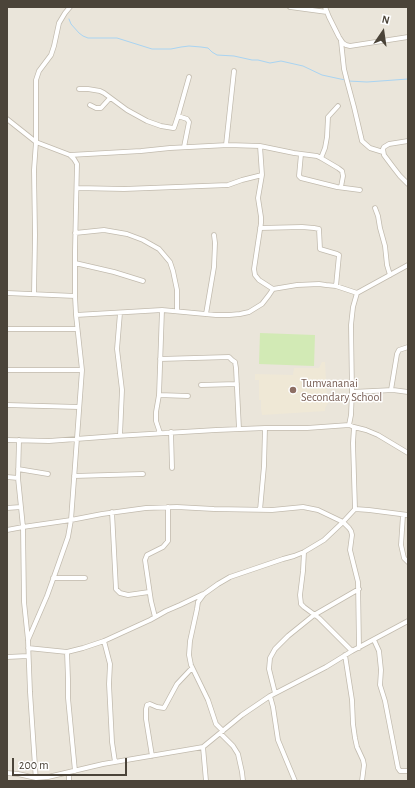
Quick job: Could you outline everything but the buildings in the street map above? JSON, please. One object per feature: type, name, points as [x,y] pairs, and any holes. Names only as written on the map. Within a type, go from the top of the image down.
[{"type":"street","points":[[34,294],[36,80],[39,71],[51,55],[59,23],[70,7]]},
{"type":"street","points":[[290,7],[327,12]]},
{"type":"street","points":[[325,7],[341,41],[345,75],[362,141],[370,148],[383,152]]},
{"type":"street","points":[[341,41],[350,46],[408,37]]},
{"type":"street","points":[[226,145],[234,71]]},
{"type":"street","points":[[79,89],[100,91],[127,110],[147,121],[161,126],[174,128],[188,77]]},
{"type":"street","points":[[90,105],[96,108],[101,108],[110,98]]},
{"type":"street","points":[[321,158],[327,137],[328,117],[338,106]]},
{"type":"street","points":[[178,116],[187,119],[189,122],[184,147]]},
{"type":"street","points":[[8,122],[36,142],[70,155],[226,145],[260,146],[317,156],[342,171],[343,176],[341,187]]},
{"type":"street","points":[[408,141],[389,144],[384,147],[383,152],[400,176],[408,184]]},
{"type":"street","points":[[260,146],[262,175],[258,198],[261,217],[254,273],[259,280],[273,289],[288,286],[319,284],[336,286],[357,293]]},
{"type":"street","points":[[300,154],[299,176],[301,178],[360,190]]},
{"type":"street","points":[[28,640],[47,596],[68,536],[71,520],[82,370],[75,296],[77,164],[70,155]]},
{"type":"street","points":[[77,188],[124,190],[228,186],[242,180],[262,175]]},
{"type":"street","points":[[375,208],[385,246],[390,275]]},
{"type":"street","points":[[260,228],[302,227],[319,229],[320,249],[339,255],[336,286]]},
{"type":"street","points":[[75,232],[104,230],[127,234],[143,240],[159,249],[170,262],[173,271],[177,290],[177,311]]},
{"type":"street","points":[[206,314],[214,267],[214,235]]},
{"type":"street","points":[[75,263],[114,272],[142,281]]},
{"type":"street","points":[[349,426],[352,392],[351,325],[353,307],[357,293],[408,265]]},
{"type":"street","points":[[76,315],[162,310],[229,315],[249,312],[262,304],[273,289]]},
{"type":"street","points":[[7,293],[75,296]]},
{"type":"street","points":[[160,433],[156,412],[159,395],[162,310]]},
{"type":"street","points":[[120,313],[117,350],[122,390],[120,435]]},
{"type":"street","points":[[7,329],[77,329]]},
{"type":"street","points":[[391,390],[397,354],[401,350],[408,347]]},
{"type":"street","points":[[160,359],[229,357],[235,362],[239,429]]},
{"type":"street","points":[[7,370],[82,370]]},
{"type":"street","points":[[201,385],[237,384]]},
{"type":"street","points":[[352,392],[391,390],[408,392]]},
{"type":"street","points":[[159,395],[188,396]]},
{"type":"street","points":[[7,405],[79,407]]},
{"type":"street","points":[[7,440],[49,441],[170,432],[349,426],[366,430],[378,435],[408,453]]},
{"type":"street","points":[[28,648],[67,652],[104,641],[204,594],[230,577],[294,556],[324,540],[355,509],[354,427]]},
{"type":"street","points":[[260,510],[264,466],[265,428]]},
{"type":"street","points":[[170,432],[172,468]]},
{"type":"street","points":[[19,440],[18,478],[24,549],[24,602],[28,640],[36,779]]},
{"type":"street","points":[[18,469],[48,474]]},
{"type":"street","points":[[74,476],[143,474]]},
{"type":"street","points":[[7,477],[18,478]]},
{"type":"street","points":[[7,508],[20,507]]},
{"type":"street","points":[[7,530],[112,512],[168,508],[260,510],[303,507],[325,513],[343,522],[349,528],[352,535],[350,548],[358,578],[359,589],[359,648]]},
{"type":"street","points":[[155,617],[149,592],[145,558],[148,554],[163,547],[168,541],[168,508]]},
{"type":"street","points":[[355,509],[406,515],[401,545],[404,558],[408,562]]},
{"type":"street","points":[[112,512],[116,590],[120,593],[128,595],[149,592]]},
{"type":"street","points":[[304,552],[300,602],[302,606],[319,618],[352,651]]},
{"type":"street","points":[[53,578],[85,578]]},
{"type":"street","points":[[275,693],[269,669],[270,658],[275,650],[284,640],[314,615],[359,589]]},
{"type":"street","points":[[204,594],[198,602],[190,641],[189,655],[192,668],[208,700],[216,724],[238,754],[243,781]]},
{"type":"street","points":[[7,773],[18,774],[36,779],[69,773],[103,764],[203,747],[248,710],[270,696],[326,667],[352,651],[408,621]]},
{"type":"street","points":[[374,640],[379,651],[381,670],[380,685],[385,701],[398,768],[400,771],[408,771]]},
{"type":"street","points":[[104,641],[110,664],[112,742],[115,762]]},
{"type":"street","points":[[67,652],[68,698],[75,771]]},
{"type":"street","points":[[345,655],[352,700],[355,738],[364,765],[362,781]]},
{"type":"street","points":[[7,658],[28,656]]},
{"type":"street","points":[[152,756],[146,719],[147,705],[150,704],[161,708],[165,707],[177,684],[192,668]]},
{"type":"street","points":[[270,696],[278,740],[296,781]]},
{"type":"street","points":[[203,747],[206,781]]},
{"type":"street","points":[[69,773],[69,781]]},
{"type":"shaded area","points":[[7,7],[408,7],[408,781],[7,781]]},
{"type":"shaded area","name":"Tumvananai Secondary School","points":[[322,362],[325,362],[327,399],[330,400],[325,408],[325,411],[262,415],[261,400],[259,400],[259,380],[255,380],[255,374],[293,375],[294,368],[319,368]]},
{"type":"green space","points":[[260,333],[315,335],[314,366],[259,364]]},
{"type":"waterway","points":[[69,19],[71,24],[79,33],[88,38],[117,38],[152,49],[171,49],[189,46],[208,48],[217,55],[234,56],[270,63],[281,61],[303,66],[322,75],[345,80]]},
{"type":"waterway","points":[[348,81],[367,82],[408,79]]},
{"type":"place","name":"Tumvananai Secondary School","points":[[293,390]]}]
